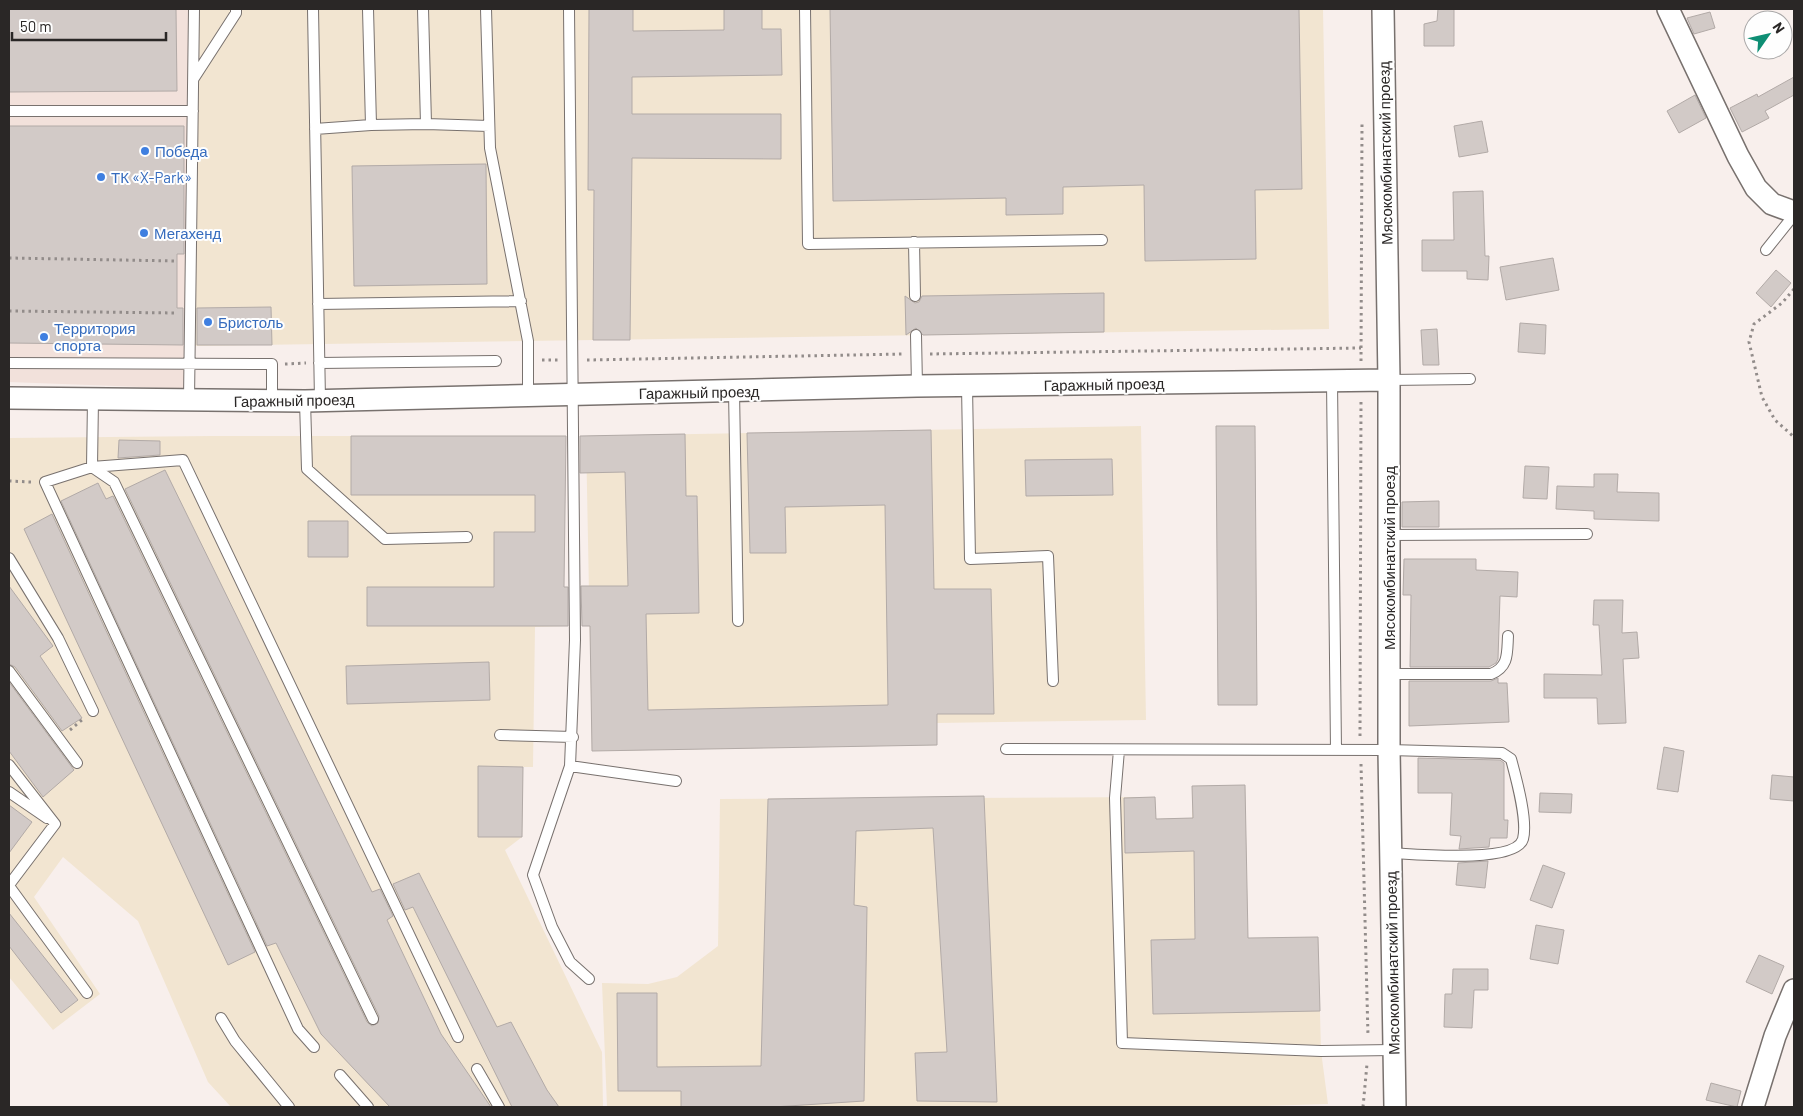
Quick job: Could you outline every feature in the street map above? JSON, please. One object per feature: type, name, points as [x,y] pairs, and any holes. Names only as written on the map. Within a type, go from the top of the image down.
[{"type":"street","name":"Мясокомбинатский проезд","points":[[1383,9],[1388,380],[1389,750],[1395,1107]]},
{"type":"street","points":[[1668,9],[1738,156],[1756,188],[1772,204],[1793,220]]},
{"type":"street","name":"Гаражный проезд","points":[[9,398],[272,401],[916,386],[1388,380]]},
{"type":"street","points":[[1753,1107],[1775,1036],[1794,990]]},
{"type":"lane","points":[[189,400],[194,9]]},
{"type":"lane","points":[[193,79],[236,13],[236,9]]},
{"type":"lane","points":[[313,9],[319,363],[312,400],[307,469],[385,539],[467,536]]},
{"type":"lane","points":[[368,9],[371,125]]},
{"type":"lane","points":[[423,9],[426,124]]},
{"type":"lane","points":[[486,9],[490,148],[528,341],[528,396]]},
{"type":"lane","points":[[569,9],[571,395],[575,640],[572,737],[570,766],[533,875],[552,927],[570,962],[589,979]]},
{"type":"lane","points":[[805,9],[808,244],[1102,240]]},
{"type":"lane","points":[[9,111],[193,111]]},
{"type":"lane","points":[[315,129],[426,124],[489,126]]},
{"type":"lane","points":[[1766,250],[1793,220]]},
{"type":"lane","points":[[914,242],[915,296]]},
{"type":"lane","points":[[318,304],[521,301]]},
{"type":"lane","points":[[916,335],[916,386]]},
{"type":"lane","points":[[319,363],[496,361]]},
{"type":"lane","points":[[9,363],[272,364],[272,401]]},
{"type":"lane","points":[[1388,380],[1470,379]]},
{"type":"lane","points":[[1332,381],[1336,750]]},
{"type":"lane","points":[[967,386],[970,559],[1048,556],[1053,681]]},
{"type":"lane","points":[[734,391],[738,621]]},
{"type":"lane","points":[[92,467],[93,399]]},
{"type":"lane","points":[[314,1047],[298,1029],[45,482],[92,467],[183,460],[458,1036]]},
{"type":"lane","points":[[92,467],[114,482],[373,1019]]},
{"type":"lane","points":[[1389,534],[1587,534]]},
{"type":"lane","points":[[9,558],[58,638],[93,711]]},
{"type":"lane","points":[[1389,674],[1491,674],[1501,670],[1507,660],[1508,636]]},
{"type":"lane","points":[[9,671],[77,763]]},
{"type":"lane","points":[[500,735],[572,737]]},
{"type":"lane","points":[[1006,749],[1389,750],[1502,753],[1512,759],[1521,804],[1524,838],[1520,844],[1504,852],[1462,856],[1391,853]]},
{"type":"lane","points":[[1119,750],[1115,798],[1122,1043],[1369,1052],[1393,1050]]},
{"type":"lane","points":[[9,765],[55,824]]},
{"type":"lane","points":[[570,766],[676,781]]},
{"type":"lane","points":[[9,792],[55,824]]},
{"type":"lane","points":[[55,824],[9,886],[87,993]]},
{"type":"lane","points":[[221,1018],[235,1040],[289,1107]]},
{"type":"lane","points":[[477,1069],[499,1107]]},
{"type":"lane","points":[[340,1075],[368,1107]]},
{"type":"path","points":[[1362,116],[1360,750],[1369,1052],[1363,1107]]},
{"type":"path","points":[[9,258],[191,261]]},
{"type":"path","points":[[1794,290],[1782,303],[1754,324],[1749,342],[1762,397],[1776,420],[1794,437]]},
{"type":"path","points":[[9,311],[190,314]]},
{"type":"path","points":[[528,360],[1361,348]]},
{"type":"path","points":[[272,364],[319,363]]},
{"type":"path","points":[[9,481],[45,482]]},
{"type":"path","points":[[59,739],[93,711]]},
{"type":"shaded area","name":"ТК «X-Park»","points":[[9,9],[191,9],[195,389],[9,382]]},
{"type":"shaded area","points":[[191,9],[1323,9],[1329,329],[195,346]]},
{"type":"shaded area","points":[[1141,426],[1146,720],[937,723],[937,745],[592,751],[586,436]]},
{"type":"shaded area","points":[[564,436],[564,626],[535,627],[533,767],[523,767],[522,837],[505,850],[602,1052],[603,1107],[231,1107],[208,1082],[138,921],[63,857],[34,897],[100,994],[53,1030],[9,977],[9,438]]},
{"type":"shaded area","points":[[1245,785],[1248,938],[1318,937],[1321,1051],[1328,1104],[1234,1107],[607,1107],[602,983],[648,984],[677,977],[718,946],[720,799],[1155,797],[1156,819],[1192,818],[1192,786]]},
{"type":"building","points":[[9,9],[176,9],[177,91],[9,92]]},
{"type":"building","points":[[589,9],[633,9],[633,31],[724,30],[724,9],[762,9],[762,29],[781,29],[782,75],[632,77],[632,114],[781,114],[781,159],[632,158],[630,340],[593,340],[594,190],[588,190]]},
{"type":"building","points":[[830,9],[1299,9],[1302,189],[1255,190],[1256,259],[1145,261],[1144,185],[1063,187],[1063,214],[1006,215],[1006,198],[833,201]]},
{"type":"building","points":[[1438,9],[1454,9],[1454,46],[1424,46],[1424,24],[1437,21]]},
{"type":"building","points":[[1710,12],[1715,28],[1694,34],[1687,18]]},
{"type":"building","points":[[1794,77],[1794,95],[1765,111],[1769,118],[1742,132],[1730,108],[1757,94],[1758,97]]},
{"type":"building","points":[[1695,95],[1706,118],[1679,133],[1667,111]]},
{"type":"building","points":[[1482,121],[1488,152],[1459,157],[1454,126]]},
{"type":"building","points":[[9,126],[184,126],[184,254],[177,254],[177,308],[183,308],[183,345],[9,343]]},
{"type":"building","points":[[486,164],[487,284],[354,286],[352,166]]},
{"type":"building","points":[[1483,191],[1485,256],[1489,256],[1488,280],[1467,279],[1467,271],[1422,271],[1422,240],[1454,240],[1453,192]]},
{"type":"building","points":[[1553,258],[1559,290],[1506,300],[1500,267]]},
{"type":"building","points":[[1776,270],[1791,283],[1771,307],[1756,293]]},
{"type":"building","points":[[1104,293],[1104,332],[923,335],[916,328],[906,335],[905,296],[915,303],[919,302],[922,296]]},
{"type":"building","points":[[271,307],[272,345],[197,345],[197,308]]},
{"type":"building","points":[[1520,323],[1546,325],[1545,354],[1518,352]]},
{"type":"building","points":[[1437,329],[1439,365],[1423,365],[1421,330]]},
{"type":"building","points":[[1216,426],[1255,426],[1257,705],[1218,705]]},
{"type":"building","points":[[931,430],[934,589],[991,589],[994,714],[937,714],[937,745],[592,751],[590,626],[582,626],[581,586],[628,586],[625,472],[580,473],[580,436],[685,434],[686,496],[697,496],[699,613],[646,614],[648,710],[888,705],[885,505],[785,507],[786,553],[750,553],[747,433]]},
{"type":"building","points":[[351,436],[566,436],[564,587],[568,587],[568,626],[367,626],[367,587],[494,587],[494,532],[535,532],[535,495],[351,495]]},
{"type":"building","points":[[119,440],[160,441],[160,455],[118,458]]},
{"type":"building","points":[[1112,459],[1113,495],[1026,496],[1025,460]]},
{"type":"building","points":[[1525,466],[1549,467],[1547,499],[1523,498]]},
{"type":"building","points":[[165,470],[372,892],[380,889],[393,916],[387,920],[441,1034],[491,1107],[390,1107],[321,1034],[276,943],[267,946],[61,501],[98,483],[106,499],[113,496],[367,1022],[372,1026],[378,1023],[379,1016],[125,489]]},
{"type":"building","points":[[1594,474],[1618,474],[1617,492],[1659,493],[1659,521],[1594,519],[1594,511],[1556,509],[1557,486],[1594,487]]},
{"type":"building","points":[[1439,501],[1439,527],[1402,527],[1402,502]]},
{"type":"building","points":[[52,514],[255,952],[228,965],[24,529]]},
{"type":"building","points":[[308,521],[348,521],[348,557],[308,557]]},
{"type":"building","points":[[1404,559],[1476,559],[1476,570],[1518,572],[1517,597],[1500,596],[1498,659],[1496,663],[1489,667],[1410,667],[1411,595],[1403,595]]},
{"type":"building","points":[[9,586],[53,646],[40,656],[82,718],[62,731],[15,667],[9,664]]},
{"type":"building","points":[[1594,600],[1623,600],[1622,633],[1637,632],[1639,658],[1623,659],[1626,723],[1598,724],[1597,698],[1544,698],[1544,674],[1602,675],[1599,625],[1593,625]]},
{"type":"building","points":[[489,662],[490,700],[347,704],[346,666]]},
{"type":"building","points":[[1498,678],[1498,683],[1507,683],[1509,722],[1409,726],[1409,681],[1491,681]]},
{"type":"building","points":[[9,682],[74,770],[43,797],[9,751]]},
{"type":"building","points":[[1664,747],[1684,751],[1678,792],[1657,789]]},
{"type":"building","points":[[1418,758],[1500,760],[1504,763],[1504,820],[1508,820],[1507,838],[1490,838],[1489,847],[1459,849],[1461,836],[1450,835],[1452,793],[1418,793]]},
{"type":"building","points":[[478,766],[523,767],[522,837],[478,837]]},
{"type":"building","points":[[1772,775],[1794,777],[1794,801],[1770,799]]},
{"type":"building","points":[[1245,785],[1248,938],[1318,937],[1320,1011],[1153,1014],[1151,940],[1195,939],[1194,851],[1125,853],[1124,798],[1155,797],[1156,819],[1193,818],[1192,786]]},
{"type":"building","points":[[1540,793],[1572,794],[1571,813],[1539,812]]},
{"type":"building","points":[[984,796],[997,1102],[917,1101],[915,1053],[947,1052],[933,828],[856,831],[854,905],[867,907],[864,1101],[773,1107],[681,1107],[681,1091],[618,1091],[617,993],[657,993],[657,1067],[761,1066],[768,799]]},
{"type":"building","points":[[9,805],[32,822],[9,853]]},
{"type":"building","points":[[1488,861],[1485,888],[1456,885],[1458,863]]},
{"type":"building","points":[[1543,865],[1565,873],[1552,908],[1530,900]]},
{"type":"building","points":[[419,873],[497,1027],[511,1022],[547,1090],[559,1107],[512,1107],[413,907],[405,910],[393,884]]},
{"type":"building","points":[[9,913],[78,1000],[61,1013],[9,946]]},
{"type":"building","points":[[1536,925],[1564,930],[1558,964],[1530,959]]},
{"type":"building","points":[[1759,955],[1784,966],[1772,994],[1746,982]]},
{"type":"building","points":[[1453,969],[1488,969],[1488,990],[1474,990],[1472,1028],[1444,1027],[1445,994],[1452,994]]},
{"type":"building","points":[[1711,1083],[1741,1091],[1737,1107],[1706,1100]]},
{"type":"place","name":"Победа","points":[[145,151]]},
{"type":"place","name":"ТК «X-Park»","points":[[101,177]]},
{"type":"place","name":"Мегахенд","points":[[144,233]]},
{"type":"place","name":"Бристоль","points":[[208,322]]},
{"type":"place","name":"Территория спорта","points":[[44,337]]}]
